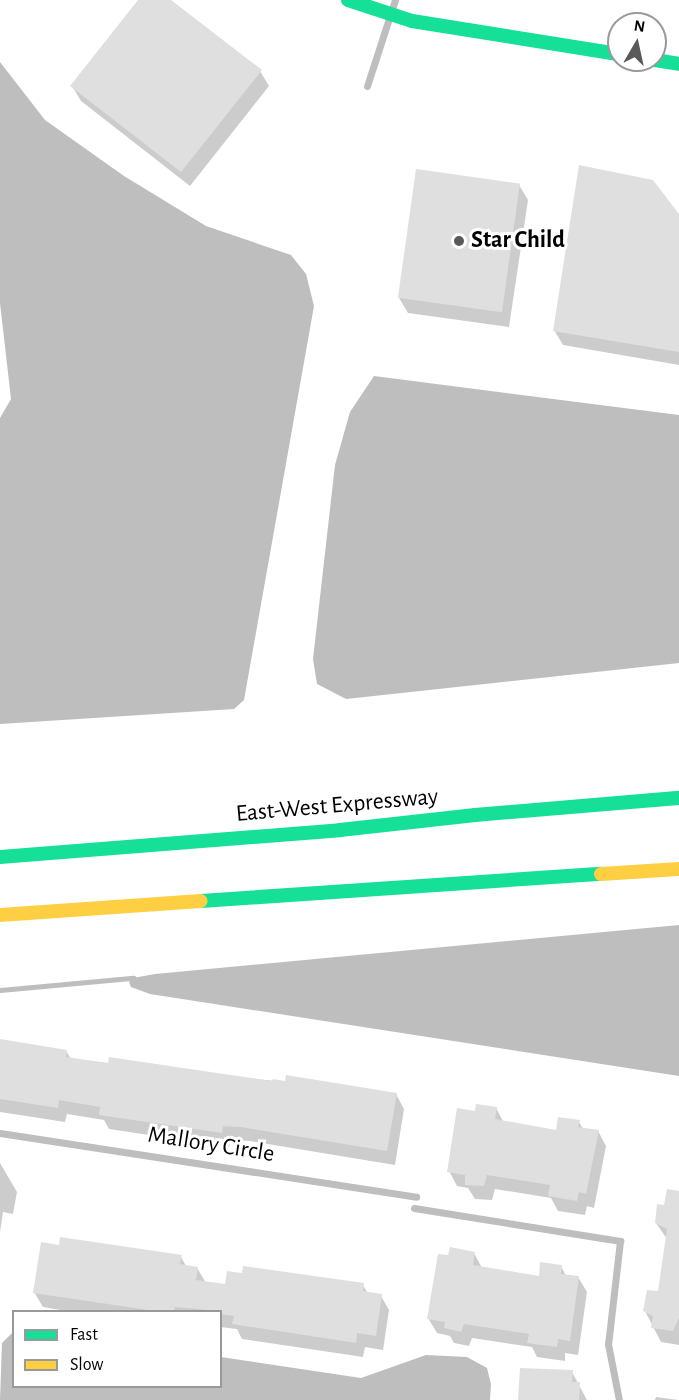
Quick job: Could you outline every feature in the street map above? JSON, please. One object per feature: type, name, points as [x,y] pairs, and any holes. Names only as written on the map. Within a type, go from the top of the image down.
[{"type":"main road","points":[[348,0],[390,15],[501,36],[607,52]]},
{"type":"main road","name":"East-West Expressway","points":[[0,857],[340,830],[475,815],[679,798]]},
{"type":"main road","points":[[0,915],[679,869]]},
{"type":"lane","points":[[367,86],[395,0]]},
{"type":"lane","name":"Mallory Circle","points":[[0,1133],[416,1197]]},
{"type":"lane","points":[[414,1208],[620,1241],[608,1344],[619,1400]]},
{"type":"shaded area","points":[[0,62],[45,120],[124,176],[206,226],[291,255],[306,274],[314,306],[244,700],[234,709],[0,724],[0,418],[11,399],[0,303]]},
{"type":"shaded area","points":[[374,376],[679,415],[679,663],[346,699],[317,684],[313,659],[335,465],[350,412]]},
{"type":"shaded area","points":[[679,925],[679,1076],[150,994],[131,987],[129,982],[133,978],[155,974]]},
{"type":"shaded area","points":[[12,1333],[12,1388],[222,1388],[222,1357],[361,1378],[426,1355],[467,1357],[487,1368],[491,1384],[490,1400],[0,1400],[2,1343]]},
{"type":"building","points":[[138,0],[171,0],[262,70],[181,172],[70,86]]},
{"type":"building","points":[[579,165],[653,180],[679,214],[679,352],[553,331]]},
{"type":"building","name":"Star Child","points":[[416,169],[520,184],[502,312],[398,298]]},
{"type":"building","points":[[0,1039],[67,1050],[66,1057],[108,1063],[109,1057],[272,1081],[273,1079],[285,1081],[286,1075],[397,1093],[387,1151],[241,1127],[223,1126],[222,1133],[99,1115],[100,1107],[59,1100],[58,1108],[0,1099]]},
{"type":"building","points":[[476,1104],[497,1107],[495,1119],[556,1130],[558,1117],[580,1120],[578,1127],[599,1130],[586,1194],[579,1192],[577,1201],[548,1196],[550,1185],[487,1175],[484,1186],[465,1185],[465,1175],[447,1172],[457,1108],[475,1111]]},
{"type":"building","points":[[667,1189],[679,1191],[679,1318],[673,1331],[651,1328],[653,1316],[643,1311],[647,1290],[658,1291],[667,1229],[655,1223],[657,1204],[664,1205]]},
{"type":"building","points":[[60,1237],[182,1255],[180,1264],[198,1267],[196,1280],[225,1284],[227,1271],[242,1273],[243,1266],[364,1283],[363,1291],[382,1294],[376,1336],[357,1333],[356,1343],[232,1324],[234,1316],[222,1314],[222,1310],[175,1307],[174,1310],[148,1310],[33,1293],[41,1242],[59,1245]]},
{"type":"building","points":[[450,1247],[475,1252],[473,1265],[539,1276],[540,1262],[562,1265],[561,1274],[579,1276],[570,1341],[558,1339],[557,1347],[527,1343],[529,1334],[464,1324],[461,1332],[444,1328],[445,1322],[427,1319],[438,1254],[448,1255]]},
{"type":"building","points":[[520,1368],[573,1370],[572,1382],[580,1382],[579,1400],[518,1400]]},
{"type":"waterway","points":[[0,990],[133,978]]},
{"type":"traffic: fast","points":[[348,0],[412,21],[607,52]]},
{"type":"traffic: fast","points":[[667,62],[679,64]]},
{"type":"traffic: fast","points":[[0,857],[340,830],[475,815],[679,798]]},
{"type":"traffic: fast","points":[[201,901],[601,874]]},
{"type":"traffic: slow","points":[[601,874],[679,869]]},
{"type":"traffic: slow","points":[[0,915],[201,901]]},
{"type":"place","name":"Star Child","points":[[459,241]]}]
